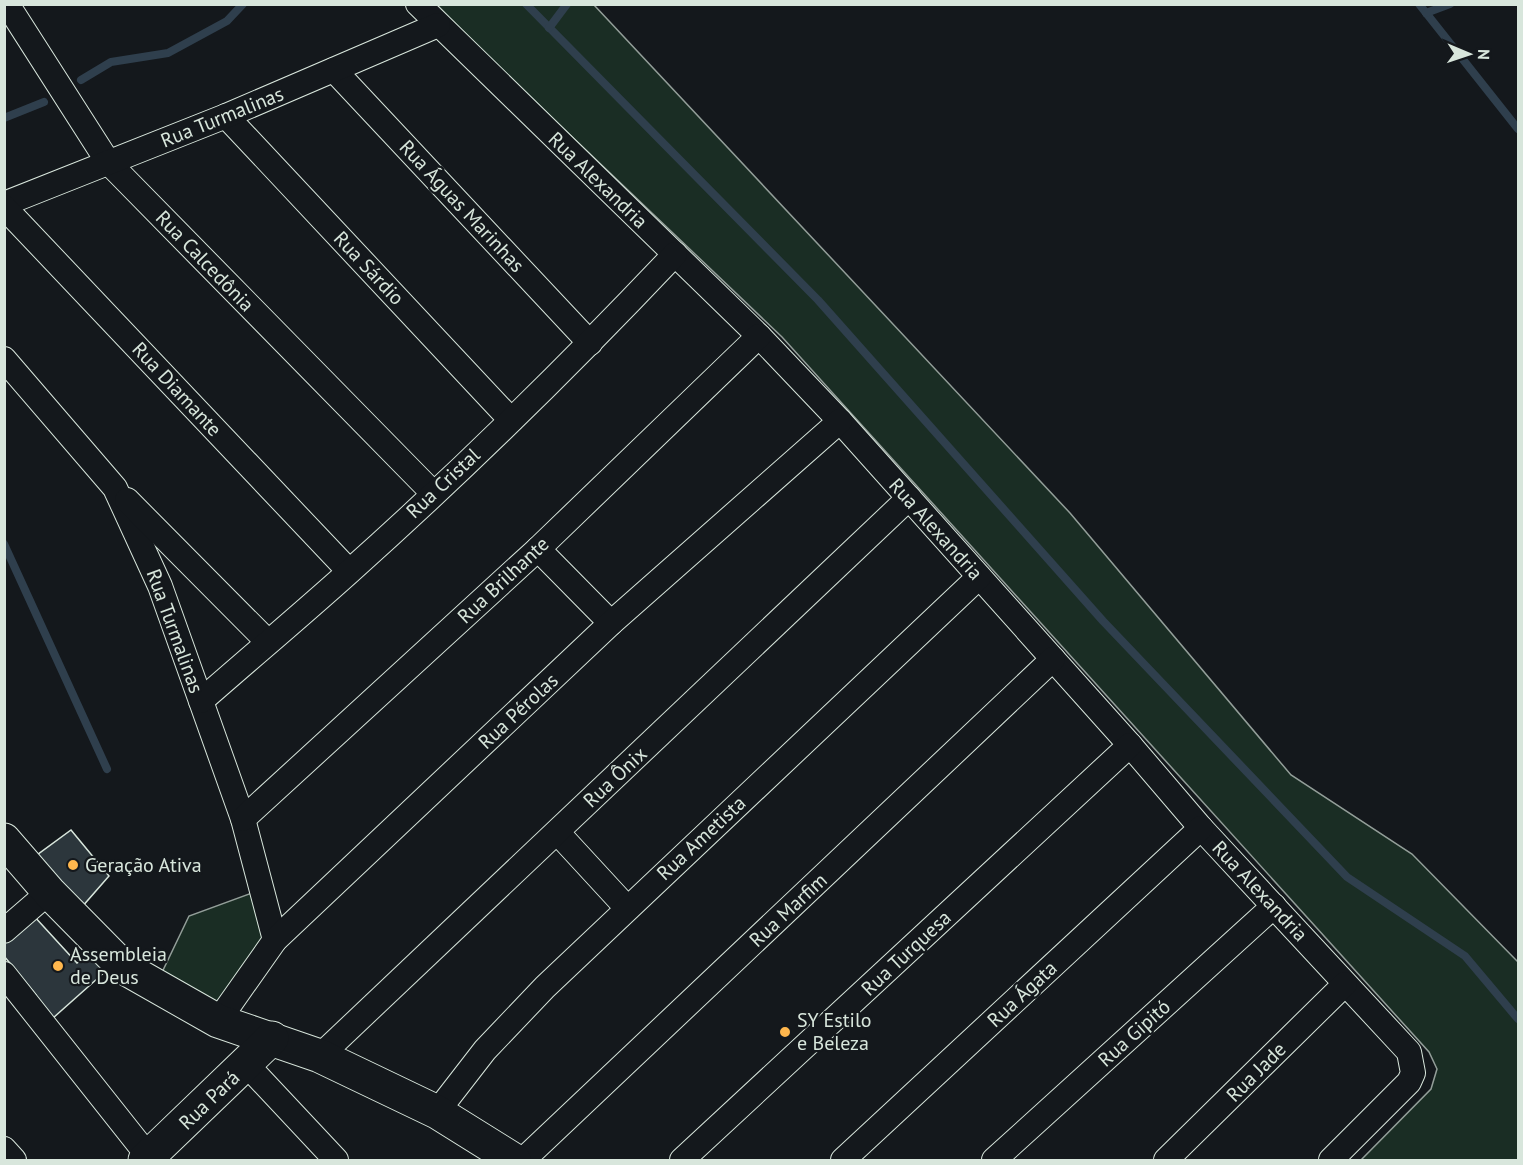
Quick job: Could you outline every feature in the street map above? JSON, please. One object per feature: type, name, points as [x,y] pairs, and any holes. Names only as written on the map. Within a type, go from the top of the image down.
[{"type":"main road","points":[[4,840],[49,892],[123,967],[218,1021],[320,1056],[437,1112],[486,1149],[514,1161]]},
{"type":"main road","name":"Rua Pará","points":[[147,1159],[272,1038]]},
{"type":"street","name":"Rua Calcedônia","points":[[7,4],[108,162],[433,493]]},
{"type":"street","name":"Rua Alexandria","points":[[418,4],[759,336],[909,498],[1200,828],[1409,1052],[1413,1073],[1409,1082],[1331,1161]]},
{"type":"street","name":"Rua Turmalinas","points":[[4,205],[226,116],[438,25]]},
{"type":"street","name":"Rua Águas Marinhas","points":[[334,70],[590,343]]},
{"type":"street","name":"Rua Sárdio","points":[[226,116],[511,420]]},
{"type":"street","name":"Rua Diamante","points":[[4,205],[350,571]]},
{"type":"street","name":"Rua Cristal","points":[[201,701],[350,571],[511,420],[590,343],[675,254]]},
{"type":"street","name":"Rua Brilhante","points":[[243,819],[538,549],[759,336]]},
{"type":"street","name":"Rua Turmalinas","points":[[4,359],[115,488],[160,585],[243,819],[275,940]]},
{"type":"street","name":"Rua Pérolas","points":[[218,1021],[275,940],[611,623],[840,422]]},
{"type":"street","points":[[115,488],[268,642]]},
{"type":"street","name":"Rua Ônix","points":[[320,1056],[909,498]]},
{"type":"street","points":[[538,549],[611,623]]},
{"type":"street","name":"Rua Ametista","points":[[437,1112],[485,1050],[627,908],[979,577]]},
{"type":"street","name":"Rua Marfim","points":[[524,1161],[1053,659]]},
{"type":"street","name":"Rua Turquesa","points":[[682,1161],[1130,746]]},
{"type":"street","name":"Rua Ágata","points":[[843,1161],[1200,828]]},
{"type":"street","points":[[557,832],[627,908]]},
{"type":"street","points":[[4,931],[49,892]]},
{"type":"street","name":"Rua Gipitó","points":[[994,1161],[1274,906]]},
{"type":"street","points":[[4,974],[147,1159]]},
{"type":"street","name":"Rua Jade","points":[[1166,1161],[1345,984]]},
{"type":"street","points":[[246,1064],[336,1161]]},
{"type":"street","points":[[4,1149],[14,1161]]},
{"type":"green space","points":[[437,5],[594,5],[1070,513],[1291,775],[1412,854],[1518,962],[1518,1160],[1361,1160],[1431,1089],[1437,1069],[1429,1052],[782,337],[483,52]]},
{"type":"green space","points":[[263,889],[275,940],[218,1021],[155,987],[189,916]]},
{"type":"building","name":"Geração Ativa","points":[[71,830],[109,876],[81,908],[37,855]]},
{"type":"building","name":"Assembleia de Deus","points":[[33,915],[77,963],[92,953],[107,970],[53,1018],[31,999],[36,995],[4,956],[4,939]]},
{"type":"waterway","points":[[81,80],[111,62],[168,53],[227,21],[243,4]]},
{"type":"waterway","points":[[526,4],[818,300],[1103,621],[1347,877],[1465,956],[1518,1019]]},
{"type":"waterway","points":[[549,28],[567,4]]},
{"type":"waterway","points":[[1419,4],[1518,129]]},
{"type":"waterway","points":[[1426,13],[1450,4]]},
{"type":"waterway","points":[[4,118],[44,102]]},
{"type":"waterway","points":[[4,544],[107,769]]},
{"type":"place","name":"Geração Ativa","points":[[73,865]]},
{"type":"place","name":"Assembleia de Deus","points":[[58,966]]},
{"type":"place","name":"SY Estilo e Beleza","points":[[785,1032]]}]
